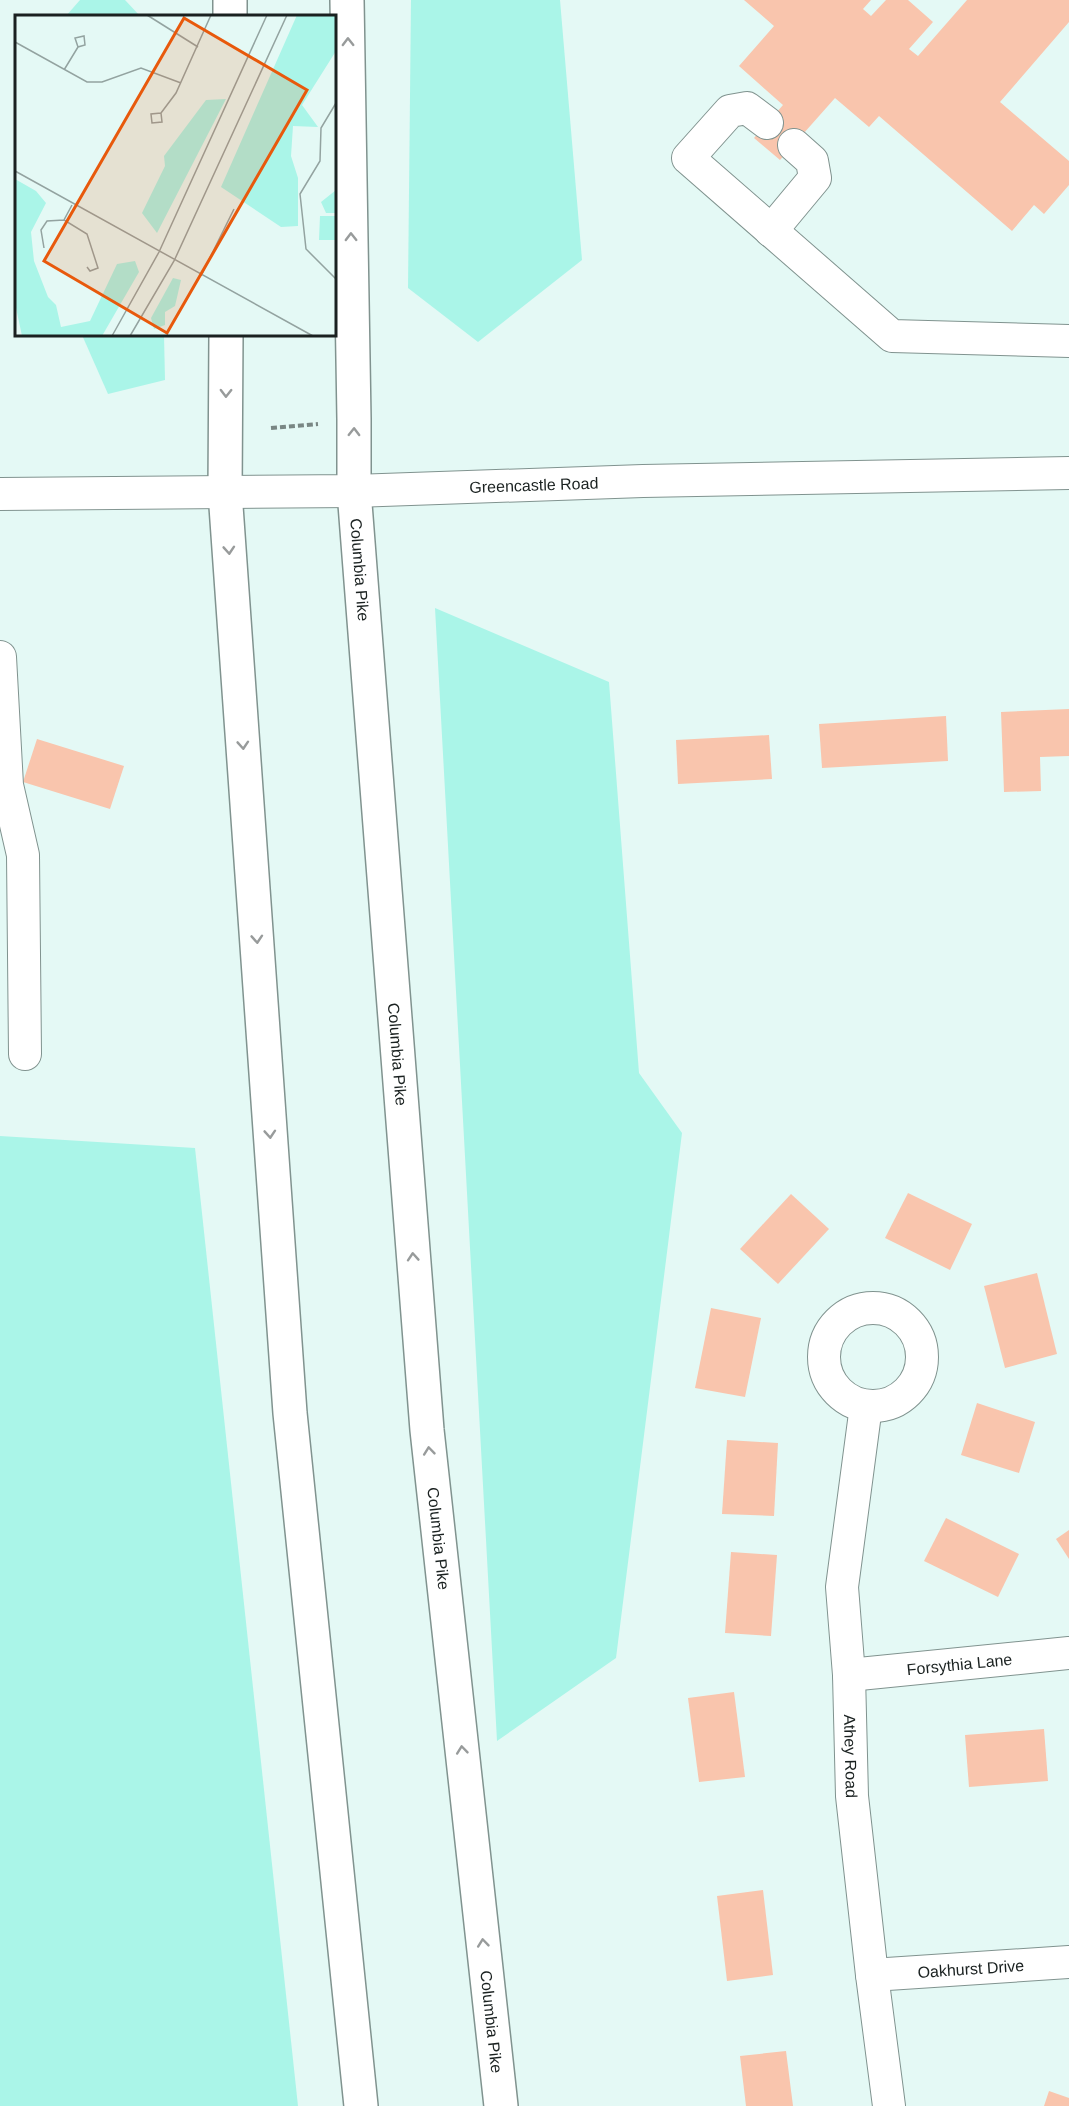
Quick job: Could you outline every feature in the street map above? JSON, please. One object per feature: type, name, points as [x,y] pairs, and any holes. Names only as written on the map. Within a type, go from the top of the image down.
[{"type":"highway","name":"Columbia Pike","points":[[347,0],[354,490],[427,1430],[501,2106]]},
{"type":"highway","points":[[226,336],[225,492],[290,1413],[361,2106]]},
{"type":"street","points":[[767,123],[747,108],[730,111],[688,158],[892,336],[1069,341]]},
{"type":"street","points":[[771,231],[815,178],[812,161],[794,145]]},
{"type":"street","name":"Greencastle Road","points":[[0,494],[354,490],[643,481],[1069,473]]},
{"type":"street","points":[[0,657],[7,785],[24,855],[25,1054]]},
{"type":"street","name":"Athey Road","points":[[866,1406],[842,1587],[849,1675],[852,1796],[889,2106]]},
{"type":"street","name":"Forsythia Lane","points":[[849,1675],[1069,1653]]},
{"type":"street","name":"Oakhurst Drive","points":[[872,1975],[1069,1962]]},
{"type":"path","points":[[271,428],[318,424]]},
{"type":"green space","points":[[80,0],[125,0],[139,15],[67,15]]},
{"type":"green space","points":[[411,0],[560,0],[582,260],[478,342],[408,288]]},
{"type":"green space","points":[[82,336],[164,336],[165,380],[108,394]]},
{"type":"green space","points":[[435,608],[609,682],[639,1073],[682,1133],[616,1658],[497,1741]]},
{"type":"green space","points":[[0,1136],[195,1148],[298,2106],[0,2106]]},
{"type":"building","points":[[744,0],[871,0],[863,9],[871,16],[886,0],[908,0],[933,22],[909,49],[918,56],[967,0],[1069,0],[1069,22],[1000,102],[1069,161],[1069,185],[1044,214],[1034,205],[1012,231],[879,116],[869,127],[835,98],[780,160],[754,138],[783,105],[739,66],[774,26]]},
{"type":"building","points":[[1069,709],[1069,756],[1040,757],[1041,791],[1004,792],[1001,712]]},
{"type":"building","points":[[946,716],[948,761],[822,768],[819,724]]},
{"type":"building","points":[[769,735],[772,779],[678,784],[676,740]]},
{"type":"building","points":[[37,739],[124,766],[110,809],[23,782]]},
{"type":"building","points":[[908,1193],[972,1224],[950,1270],[885,1238]]},
{"type":"building","points":[[791,1194],[829,1229],[778,1284],[740,1249]]},
{"type":"building","points":[[1037,1273],[1057,1354],[1005,1368],[984,1286]]},
{"type":"building","points":[[711,1308],[761,1318],[745,1397],[695,1388]]},
{"type":"building","points":[[977,1403],[1035,1422],[1019,1473],[961,1455]]},
{"type":"building","points":[[727,1440],[778,1443],[774,1516],[722,1514]]},
{"type":"building","points":[[946,1518],[1019,1554],[998,1597],[924,1561]]},
{"type":"building","points":[[1069,1530],[1069,1559],[1056,1539]]},
{"type":"building","points":[[731,1552],[777,1555],[771,1636],[725,1633]]},
{"type":"building","points":[[734,1692],[745,1777],[699,1782],[688,1698]]},
{"type":"building","points":[[1044,1729],[1048,1781],[969,1787],[965,1735]]},
{"type":"building","points":[[763,1890],[773,1975],[727,1981],[717,1896]]},
{"type":"building","points":[[786,2051],[793,2106],[746,2106],[740,2056]]},
{"type":"building","points":[[1049,2091],[1069,2098],[1069,2106],[1044,2106]]}]
